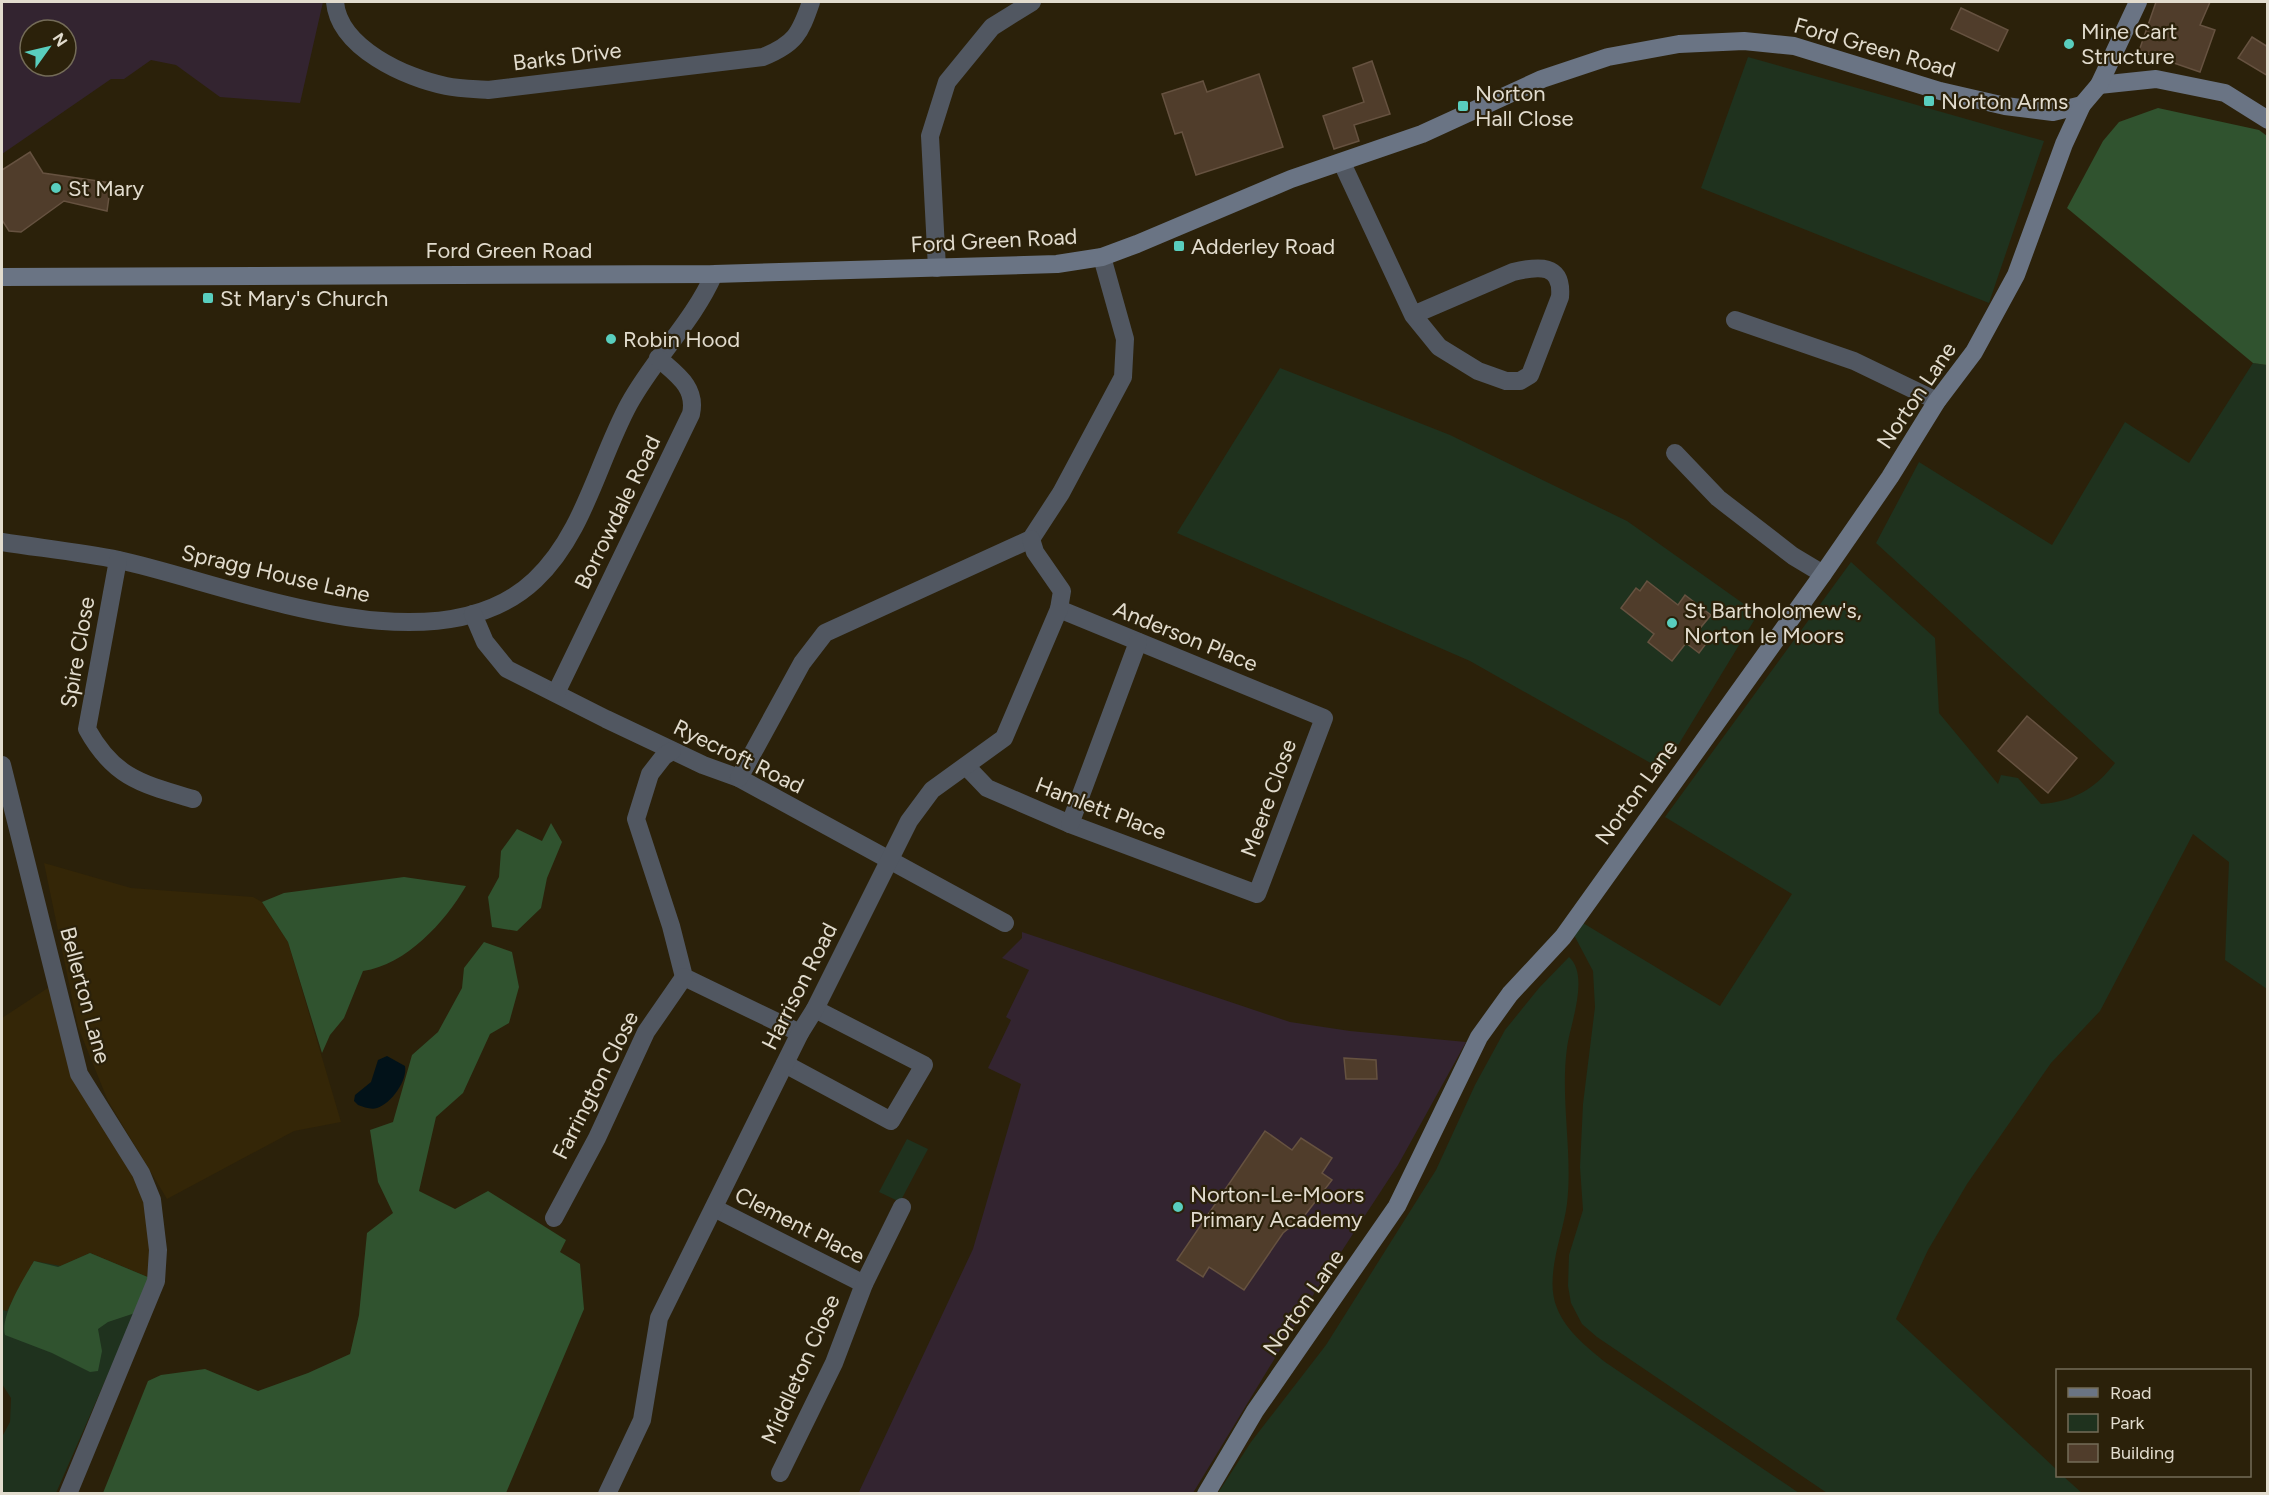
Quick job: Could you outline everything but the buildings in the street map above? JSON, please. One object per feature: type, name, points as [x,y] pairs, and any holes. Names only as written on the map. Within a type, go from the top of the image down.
[{"type":"main road","name":"Norton Lane","points":[[1206,1494],[1255,1411],[1397,1206],[1479,1037],[1510,994],[1563,937],[1823,574],[1890,477],[1937,401],[1974,352],[2016,276],[2064,144],[2082,105],[2099,85],[2138,2]]},
{"type":"main road","name":"Ford Green Road","points":[[2,277],[714,274],[1057,264],[1102,257],[1291,179],[1422,134],[1542,79],[1608,57],[1679,44],[1744,40],[1794,46],[1940,92],[2005,106],[2053,112],[2082,105]]},
{"type":"main road","points":[[2099,85],[2156,80],[2225,93],[2268,120]]},
{"type":"street","name":"Barks Drive","points":[[335,2],[339,18],[355,40],[395,69],[447,87],[488,90],[763,57],[786,48],[803,24],[811,2]]},
{"type":"street","points":[[937,268],[930,136],[947,82],[992,27],[1032,2]]},
{"type":"street","points":[[1342,163],[1413,315],[1439,348],[1478,371],[1506,381],[1520,381],[1530,375],[1560,297],[1561,286],[1557,275],[1546,268],[1530,268],[1513,272],[1413,315]]},
{"type":"street","points":[[739,778],[802,663],[825,633],[1031,539],[1061,493],[1123,377],[1125,339],[1102,257]]},
{"type":"street","name":"Spragg House Lane","points":[[2,542],[118,560],[315,612],[391,624],[473,614],[493,608],[515,596],[536,580],[553,560],[577,520],[629,404],[658,358],[703,300],[714,274]]},
{"type":"street","points":[[1735,320],[1854,361],[1937,401]]},
{"type":"street","name":"Borrowdale Road","points":[[556,693],[691,414],[692,400],[688,386],[658,358]]},
{"type":"street","points":[[1675,453],[1718,498],[1793,556],[1823,574]]},
{"type":"street","points":[[1031,539],[1035,552],[1062,591],[1059,609]]},
{"type":"street","name":"Spire Close","points":[[118,560],[87,729],[100,752],[118,770],[152,787],[192,799]]},
{"type":"street","name":"Anderson Place","points":[[1059,609],[1295,706]]},
{"type":"street","name":"Harrison Road","points":[[607,1494],[642,1420],[659,1318],[800,1033],[815,1009],[909,821],[932,790],[1004,738],[1059,609]]},
{"type":"street","name":"Ryecroft Road","points":[[473,614],[484,642],[507,669],[672,751],[739,778],[1005,923]]},
{"type":"street","points":[[1070,824],[1138,642]]},
{"type":"street","name":"Meere Close","points":[[1227,882],[1257,894],[1260,888],[1324,718],[1295,706]]},
{"type":"street","points":[[672,751],[664,756],[650,774],[636,819],[671,926],[684,977],[800,1033]]},
{"type":"street","name":"Bellerton Lane","points":[[2,765],[10,825],[80,1074],[141,1173],[152,1200],[158,1250],[156,1281],[68,1494]]},
{"type":"street","name":"Hamlett Place","points":[[966,766],[987,788],[1070,824],[1227,882]]},
{"type":"street","name":"Farrington Close","points":[[554,1218],[597,1138],[646,1032],[684,977]]},
{"type":"street","points":[[785,1065],[891,1121],[924,1065],[815,1009]]},
{"type":"street","name":"Middleton Close","points":[[780,1473],[834,1363],[864,1284],[902,1207]]},
{"type":"street","name":"Clement Place","points":[[714,1208],[864,1284]]},
{"type":"shaded area","points":[[2,2],[323,2],[300,103],[220,97],[176,65],[151,60],[124,79],[111,79],[2,154]]},
{"type":"shaded area","points":[[44,863],[131,888],[253,897],[262,902],[288,942],[341,1122],[294,1131],[167,1199],[108,1101],[78,1027]]},
{"type":"shaded area","name":"Norton-Le-Moors Primary Academy","points":[[1022,932],[1290,1022],[1350,1031],[1466,1042],[1398,1165],[1315,1292],[1193,1493],[858,1494],[973,1249],[1021,1084],[988,1068],[1011,1020],[1006,1017],[1029,970],[1002,958],[1022,938]]},
{"type":"shaded area","points":[[57,982],[79,1074],[141,1173],[156,1281],[7,1311],[2,1310],[2,1018]]},
{"type":"shaded area","points":[[387,1056],[405,1066],[404,1078],[397,1091],[388,1102],[377,1108],[358,1105],[354,1101],[355,1095],[371,1082],[378,1060]]},
{"type":"green space","points":[[1748,57],[2044,141],[1989,303],[1701,188]]},
{"type":"green space","points":[[2158,108],[2259,130],[2267,136],[2267,365],[2253,363],[2067,208],[2103,141],[2119,122]]},
{"type":"green space","points":[[2253,363],[2267,365],[2267,989],[2225,960],[2229,862],[2193,834],[2100,1011],[2051,1063],[1967,1184],[1928,1250],[1896,1319],[2056,1469],[2056,1477],[2064,1477],[2082,1493],[1827,1493],[1597,1337],[1582,1324],[1571,1303],[1568,1286],[1569,1255],[1583,1210],[1580,1167],[1583,1104],[1595,1007],[1593,971],[1574,935],[1583,923],[1720,1006],[1792,894],[1665,817],[1851,562],[1935,638],[1939,713],[1998,784],[2001,775],[2018,778],[2041,804],[2073,797],[2100,780],[2115,763],[1876,543],[1919,462],[2052,545],[2125,422],[2189,463]]},
{"type":"green space","points":[[1280,368],[1450,435],[1627,521],[1758,614],[1663,770],[1470,661],[1177,533]]},
{"type":"green space","points":[[551,823],[562,842],[547,878],[541,908],[517,931],[492,927],[488,897],[499,877],[501,851],[517,829],[542,841]]},
{"type":"green space","points":[[404,877],[466,886],[447,914],[423,940],[394,960],[363,971],[344,1018],[330,1035],[322,1053],[288,942],[262,902],[284,893]]},
{"type":"green space","points":[[484,942],[512,952],[519,987],[509,1023],[490,1034],[463,1093],[436,1117],[419,1191],[455,1209],[488,1191],[566,1240],[560,1252],[580,1264],[584,1309],[506,1493],[103,1493],[148,1381],[161,1375],[205,1369],[258,1391],[308,1373],[350,1354],[359,1315],[367,1233],[393,1213],[378,1182],[370,1130],[393,1122],[412,1055],[438,1032],[462,988],[464,968]]},
{"type":"green space","points":[[1569,957],[1575,965],[1578,988],[1565,1067],[1569,1165],[1567,1204],[1553,1270],[1557,1308],[1571,1331],[1605,1362],[1799,1493],[1218,1493],[1251,1442],[1326,1345],[1436,1170],[1475,1085],[1505,1030],[1539,988]]},
{"type":"green space","points":[[907,1139],[928,1149],[900,1202],[879,1192]]},
{"type":"green space","points":[[90,1253],[150,1278],[56,1493],[2,1494],[2,1437],[10,1422],[11,1398],[2,1384],[2,1310],[7,1311],[34,1261],[61,1266]]},
{"type":"green space","points":[[90,1253],[150,1278],[135,1313],[108,1322],[98,1329],[102,1351],[98,1371],[90,1372],[52,1353],[5,1335],[4,1327],[14,1297],[34,1261],[58,1267]]},
{"type":"place","name":"Mine Cart Structure","points":[[2069,44]]},
{"type":"place","name":"Norton Arms","points":[[1929,101]]},
{"type":"place","name":"Norton Hall Close","points":[[1463,106]]},
{"type":"place","name":"St Mary","points":[[56,188]]},
{"type":"place","name":"Adderley Road","points":[[1179,246]]},
{"type":"place","name":"St Mary's Church","points":[[208,298]]},
{"type":"place","name":"Robin Hood","points":[[611,339]]},
{"type":"place","name":"St Bartholomew's, Norton le Moors","points":[[1672,623]]},
{"type":"place","name":"Norton-Le-Moors Primary Academy","points":[[1178,1207]]}]
